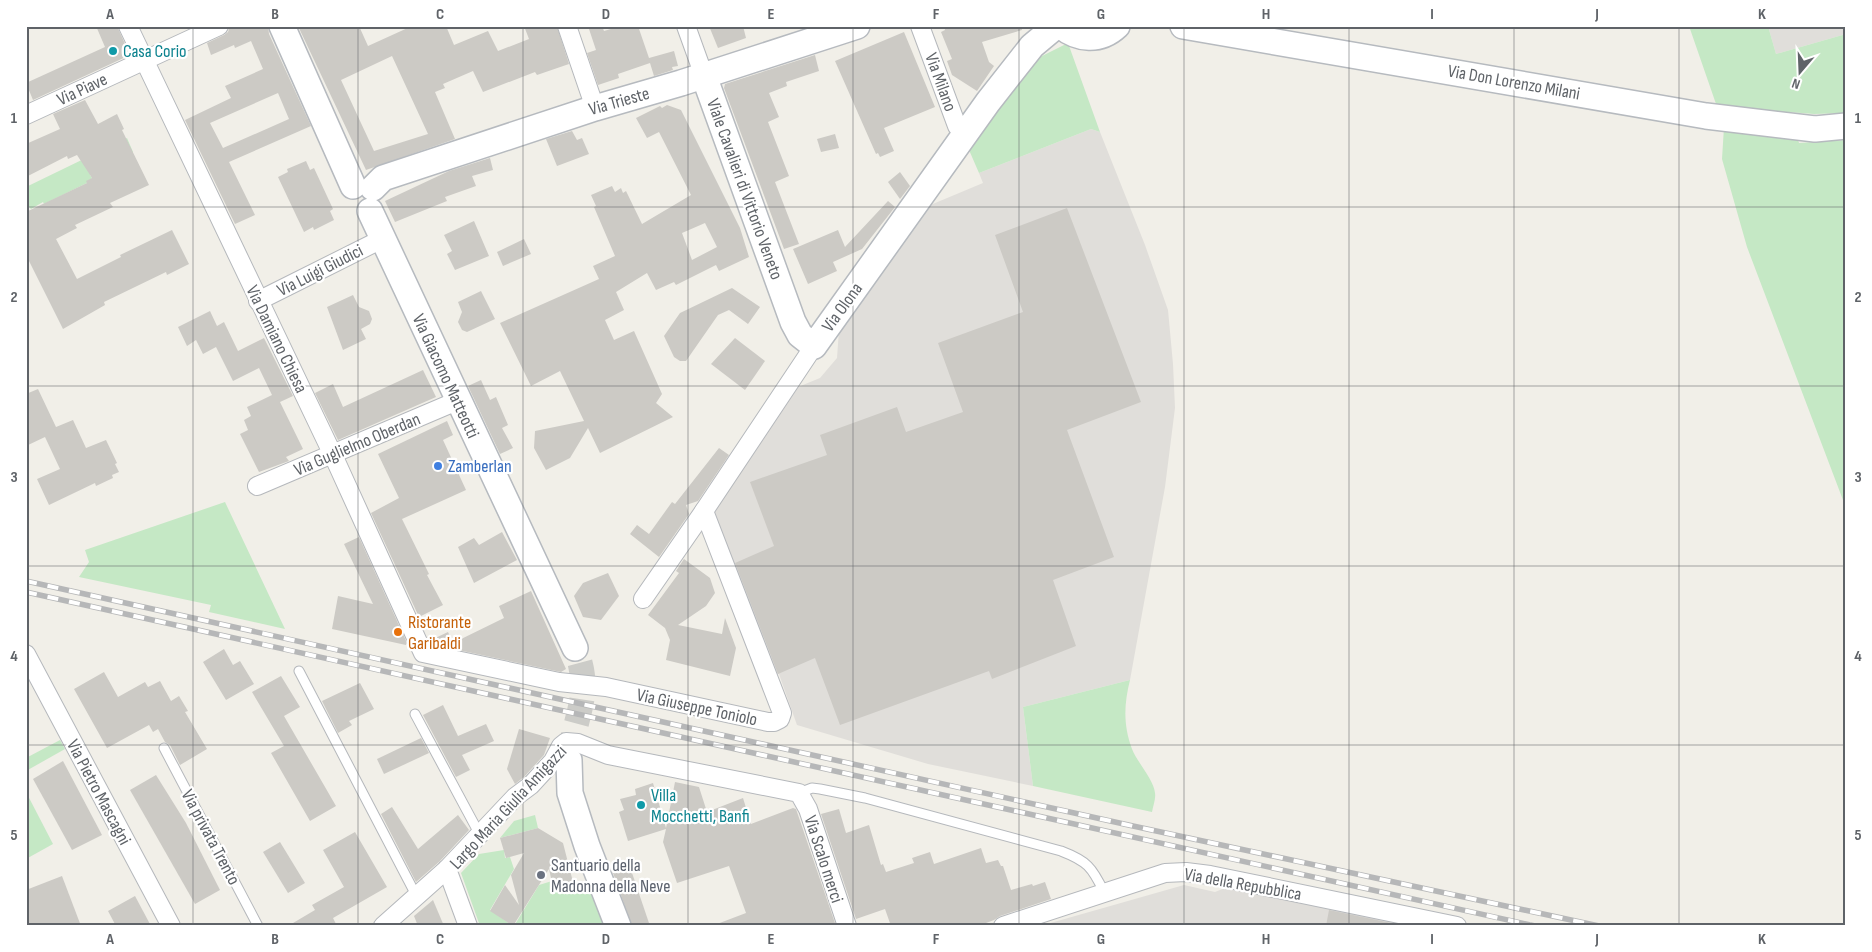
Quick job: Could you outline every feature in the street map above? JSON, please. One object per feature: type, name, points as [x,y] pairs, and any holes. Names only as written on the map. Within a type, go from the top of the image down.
[{"type":"street","name":"Via Damiano Chiesa","points":[[128,26],[333,455],[423,653]]},
{"type":"street","name":"Via Piave","points":[[26,115],[219,26]]},
{"type":"street","name":"Via Giacomo Matteotti","points":[[282,26],[369,191],[382,239],[574,648]]},
{"type":"street","points":[[566,26],[595,108]]},
{"type":"street","name":"Viale Cavalieri di Vittorio Veneto","points":[[686,26],[793,322],[800,335],[814,346]]},
{"type":"street","name":"Via Trieste","points":[[369,191],[595,108],[704,76],[856,26]]},
{"type":"street","name":"Via Milano","points":[[920,26],[957,126],[965,135]]},
{"type":"street","name":"Via Olona","points":[[643,599],[814,346],[988,102],[1032,46],[1056,26]]},
{"type":"street","points":[[1061,26],[1068,32],[1080,37],[1092,38],[1104,35],[1117,26]]},
{"type":"street","name":"Via Don Lorenzo Milani","points":[[1182,26],[1706,116],[1815,129],[1846,126]]},
{"type":"street","name":"Via Luigi Giudici","points":[[258,301],[382,239]]},
{"type":"street","name":"Via Guglielmo Oberdan","points":[[257,486],[458,401]]},
{"type":"street","name":"Via Giuseppe Toniolo","points":[[423,653],[559,682],[606,687],[768,722],[780,719],[782,713],[704,511]]},
{"type":"street","name":"Via Pietro Mascagni","points":[[27,655],[172,926]]},
{"type":"street","name":"Largo Maria Giulia Amigazzi","points":[[468,926],[447,869],[515,797],[531,785],[553,761],[561,746],[566,742],[578,743],[608,756],[799,793]]},
{"type":"street","name":"Largo Maria Giulia Amigazzi","points":[[570,760],[570,793],[587,846],[618,926]]},
{"type":"street","name":"Via Scalo merci","points":[[799,793],[808,809],[847,926]]},
{"type":"street","points":[[383,926],[447,869]]},
{"type":"street","name":"Via della Repubblica","points":[[1003,926],[1022,923],[1104,892],[1165,873],[1186,872],[1210,875],[1457,926]]},
{"type":"lane","points":[[299,671],[417,897]]},
{"type":"lane","points":[[415,714],[480,835]]},
{"type":"lane","name":"Via privata Trento","points":[[164,748],[258,926]]},
{"type":"lane","points":[[799,793],[812,788],[865,798],[1061,851],[1080,858],[1095,872],[1104,892]]},
{"type":"shaded area","points":[[1768,26],[1846,26],[1846,34],[1776,54]]},
{"type":"shaded area","points":[[1091,129],[1100,132],[1145,245],[1168,310],[1173,364],[1175,408],[1165,487],[1130,680],[1023,707],[1033,786],[928,764],[797,725],[779,674],[774,675],[712,506],[798,387],[820,378],[837,358],[839,330],[928,206],[983,183],[979,173]]},
{"type":"shaded area","points":[[1184,885],[1215,892],[1225,888],[1426,926],[1040,926]]},
{"type":"green space","points":[[1689,26],[1768,26],[1776,54],[1846,34],[1846,113],[1814,114],[1789,112],[1799,143],[1846,140],[1846,508],[1747,247],[1722,159],[1724,127]]},
{"type":"green space","points":[[1068,43],[1100,132],[1091,129],[979,173],[969,150],[1036,59]]},
{"type":"green space","points":[[127,138],[133,152],[90,175],[92,178],[87,183],[44,204],[43,202],[31,209],[29,207],[26,208],[26,187]]},
{"type":"green space","points":[[225,502],[285,629],[209,612],[211,605],[79,577],[89,562],[85,550]]},
{"type":"green space","points":[[1130,680],[1126,706],[1127,731],[1134,754],[1154,788],[1155,798],[1152,812],[1033,786],[1023,707]]},
{"type":"green space","points":[[60,740],[65,749],[26,771],[26,758]]},
{"type":"green space","points":[[26,792],[53,844],[26,859]]},
{"type":"green space","points":[[535,815],[538,828],[500,838],[514,821]]},
{"type":"green space","points":[[504,850],[505,858],[510,857],[514,869],[490,910],[513,926],[480,926],[461,873],[479,854]]},
{"type":"green space","points":[[552,881],[553,887],[561,885],[562,889],[572,887],[585,894],[592,891],[604,922],[594,926],[514,926],[539,885]]},
{"type":"building","points":[[96,26],[117,26],[130,55],[33,100],[26,83],[105,47]]},
{"type":"building","points":[[230,26],[268,26],[269,34],[311,126],[229,162],[255,215],[235,224],[185,120],[231,98],[225,86],[263,69],[251,41],[235,48],[234,45],[211,55],[207,43],[228,32]],"holes":[[[278,93],[289,119],[223,148],[210,123]]]},
{"type":"building","points":[[298,26],[359,26],[368,46],[412,26],[446,26],[454,45],[488,31],[498,51],[529,39],[524,26],[557,26],[569,64],[537,75],[535,72],[483,92],[473,71],[443,84],[445,88],[435,92],[455,139],[366,170]],"holes":[[[392,56],[428,134],[374,151],[341,80]]]},
{"type":"building","points":[[588,26],[602,26],[604,31],[621,26],[638,26],[649,58],[674,51],[678,66],[672,67],[673,70],[654,76],[650,63],[618,74],[619,78],[598,85],[587,53],[596,50]]},
{"type":"building","points":[[709,26],[743,26],[746,38],[718,48]]},
{"type":"building","points":[[944,26],[1021,26],[1022,30],[982,42],[989,62],[994,66],[977,91],[952,75],[947,61],[952,59],[941,32],[945,30]]},
{"type":"building","points":[[904,32],[935,107],[884,128],[894,151],[880,157],[878,153],[876,154],[835,61]]},
{"type":"building","points":[[815,55],[819,71],[786,82],[787,86],[769,93],[779,117],[768,122],[789,176],[775,182],[799,244],[784,249],[724,88],[725,84]]},
{"type":"building","points":[[85,100],[98,124],[117,114],[124,129],[122,130],[149,185],[110,203],[113,207],[75,225],[77,228],[56,239],[77,279],[121,257],[120,255],[172,230],[189,264],[167,275],[166,272],[104,302],[105,305],[63,329],[26,255],[26,212],[87,183],[86,181],[92,178],[77,155],[68,159],[67,156],[26,177],[26,144],[60,129],[53,114]]},
{"type":"building","points":[[667,105],[681,110],[740,228],[749,257],[719,271],[716,265],[676,285],[674,282],[656,290],[647,273],[616,292],[624,310],[605,320],[614,340],[634,331],[662,394],[656,403],[673,417],[600,453],[588,428],[570,458],[546,470],[534,448],[535,431],[584,421],[560,371],[531,386],[500,323],[599,279],[593,266],[615,256],[594,207],[596,206],[591,195],[612,186],[615,192],[621,188],[623,193],[626,191],[642,224],[691,195],[659,132],[647,138],[636,118],[660,106],[662,108]],"holes":[[[705,223],[717,247],[692,260],[682,233]]]},
{"type":"building","points":[[572,131],[577,140],[582,138],[589,154],[557,166],[546,139]]},
{"type":"building","points":[[835,134],[839,148],[821,152],[817,139]]},
{"type":"building","points":[[490,158],[493,170],[472,176],[476,186],[445,197],[447,201],[395,222],[385,201],[449,171]]},
{"type":"building","points":[[306,161],[310,170],[314,168],[333,209],[330,211],[334,220],[314,230],[313,227],[304,232],[278,177],[288,172],[287,169]]},
{"type":"building","points":[[900,172],[910,186],[900,199],[888,182]]},
{"type":"building","points":[[888,201],[895,207],[862,249],[833,262],[837,271],[808,284],[793,249],[838,230],[845,247]]},
{"type":"building","points":[[1067,208],[1141,402],[1067,430],[1114,557],[1053,580],[1076,646],[992,679],[989,671],[840,725],[815,658],[778,674],[735,563],[774,546],[750,482],[827,455],[820,435],[897,407],[906,432],[963,412],[938,343],[1023,312],[995,235]]},
{"type":"building","points":[[474,221],[489,256],[455,270],[447,254],[452,251],[444,235]]},
{"type":"building","points":[[524,239],[531,254],[503,266],[497,252]]},
{"type":"building","points":[[732,288],[760,307],[748,324],[729,310],[718,315],[686,361],[680,361],[674,357],[664,336],[680,313]]},
{"type":"building","points":[[481,291],[495,319],[467,332],[462,330],[458,322],[462,312],[458,302]]},
{"type":"building","points":[[353,295],[359,307],[369,311],[372,319],[370,324],[361,329],[366,339],[343,350],[327,307]]},
{"type":"building","points":[[210,311],[217,326],[224,322],[238,351],[264,338],[293,396],[280,402],[303,449],[286,457],[289,461],[259,472],[240,434],[248,430],[244,420],[251,416],[247,407],[272,395],[259,368],[233,381],[216,347],[203,354],[196,340],[187,346],[178,327]]},
{"type":"building","points":[[735,338],[765,361],[745,390],[711,364]]},
{"type":"building","points":[[423,370],[436,397],[338,440],[315,393],[333,384],[343,407]]},
{"type":"building","points":[[481,380],[490,400],[496,397],[508,425],[502,428],[513,448],[500,454],[468,386]]},
{"type":"building","points":[[38,389],[56,427],[73,420],[86,448],[106,440],[117,463],[115,464],[119,472],[112,475],[113,478],[96,486],[95,483],[49,505],[37,479],[60,469],[45,437],[26,446],[26,394]]},
{"type":"building","points":[[447,421],[453,435],[443,440],[466,490],[402,519],[429,574],[427,575],[443,605],[419,617],[371,513],[399,498],[378,454]]},
{"type":"building","points":[[719,448],[729,455],[698,501],[686,505],[689,514],[659,557],[630,534],[637,525],[649,534],[672,502],[675,504]]},
{"type":"building","points":[[502,532],[517,560],[474,583],[458,547],[474,538],[479,545]]},
{"type":"building","points":[[359,537],[407,643],[406,645],[332,629],[338,596],[373,604],[344,544]]},
{"type":"building","points":[[684,559],[710,578],[715,593],[706,606],[678,625],[722,634],[725,618],[736,648],[730,676],[666,660],[670,640],[665,628],[648,615],[679,573],[676,571]]},
{"type":"building","points":[[608,573],[619,596],[601,620],[583,617],[574,596],[583,583]]},
{"type":"building","points":[[531,591],[566,669],[561,672],[430,644],[429,641],[448,632],[453,643],[504,618],[499,606]]},
{"type":"building","points":[[224,649],[233,665],[240,661],[254,684],[226,700],[203,662]]},
{"type":"building","points":[[104,672],[118,697],[145,682],[148,687],[160,681],[171,701],[179,696],[188,711],[185,712],[207,749],[180,765],[170,745],[165,742],[158,729],[153,732],[149,725],[107,748],[74,689]]},
{"type":"building","points":[[281,676],[300,707],[284,716],[336,806],[310,821],[271,753],[284,746],[252,692]]},
{"type":"building","points":[[360,683],[374,709],[349,721],[352,725],[338,733],[322,701]]},
{"type":"building","points":[[443,705],[458,736],[486,724],[494,741],[462,755],[470,770],[456,777],[423,715]]},
{"type":"building","points":[[519,729],[550,738],[544,755],[515,784],[507,769]]},
{"type":"building","points":[[421,738],[429,753],[384,774],[377,759]]},
{"type":"building","points":[[63,761],[102,835],[72,850],[33,779]]},
{"type":"building","points":[[156,775],[186,823],[220,890],[195,904],[130,790]]},
{"type":"building","points":[[675,782],[699,787],[707,812],[743,798],[751,824],[793,808],[796,809],[836,926],[717,926],[717,924],[746,913],[729,866],[677,883],[663,842],[666,829],[628,841],[619,812],[624,810],[620,799],[636,795],[635,789],[653,783],[666,828]]},
{"type":"building","points":[[392,807],[418,849],[458,815],[469,830],[440,861],[416,882],[381,814]]},
{"type":"building","points":[[839,809],[846,833],[869,825],[881,865],[883,864],[886,872],[914,863],[912,858],[930,852],[934,864],[981,848],[986,863],[998,860],[1001,866],[1003,866],[1011,890],[1045,882],[1051,899],[1000,916],[978,926],[891,926],[885,909],[856,919],[821,814]]},
{"type":"building","name":"Santuario della Madonna della Neve","points":[[538,828],[563,843],[573,882],[553,887],[549,869],[513,926],[490,911],[505,885],[519,905],[511,875],[524,853],[506,858],[500,838]]},
{"type":"building","points":[[355,832],[387,887],[333,918],[337,926],[288,926],[315,910],[312,905],[344,887],[323,850]]},
{"type":"building","points":[[280,842],[305,883],[288,893],[263,852]]},
{"type":"building","points":[[629,864],[650,926],[632,926],[612,870]]},
{"type":"building","points":[[62,876],[81,926],[26,926],[26,890]]},
{"type":"building","points":[[135,896],[151,926],[116,926],[108,911]]},
{"type":"building","points":[[433,900],[444,926],[418,926],[414,916]]},
{"type":"building","points":[[1329,910],[1396,924],[1396,926],[1326,926]]},
{"type":"tunnel","points":[[569,760],[583,692],[583,679],[575,648]]},
{"type":"railway","points":[[26,581],[1133,826],[1599,926]]},
{"type":"railway","points":[[26,592],[1535,926]]},
{"type":"place","name":"Casa Corio","points":[[113,51]]},
{"type":"place","name":"Zamberlan","points":[[438,466]]},
{"type":"place","name":"Ristorante Garibaldi","points":[[398,632]]},
{"type":"place","name":"Villa Mocchetti, Banfi","points":[[641,805]]},
{"type":"place","name":"Santuario della Madonna della Neve","points":[[541,875]]}]
